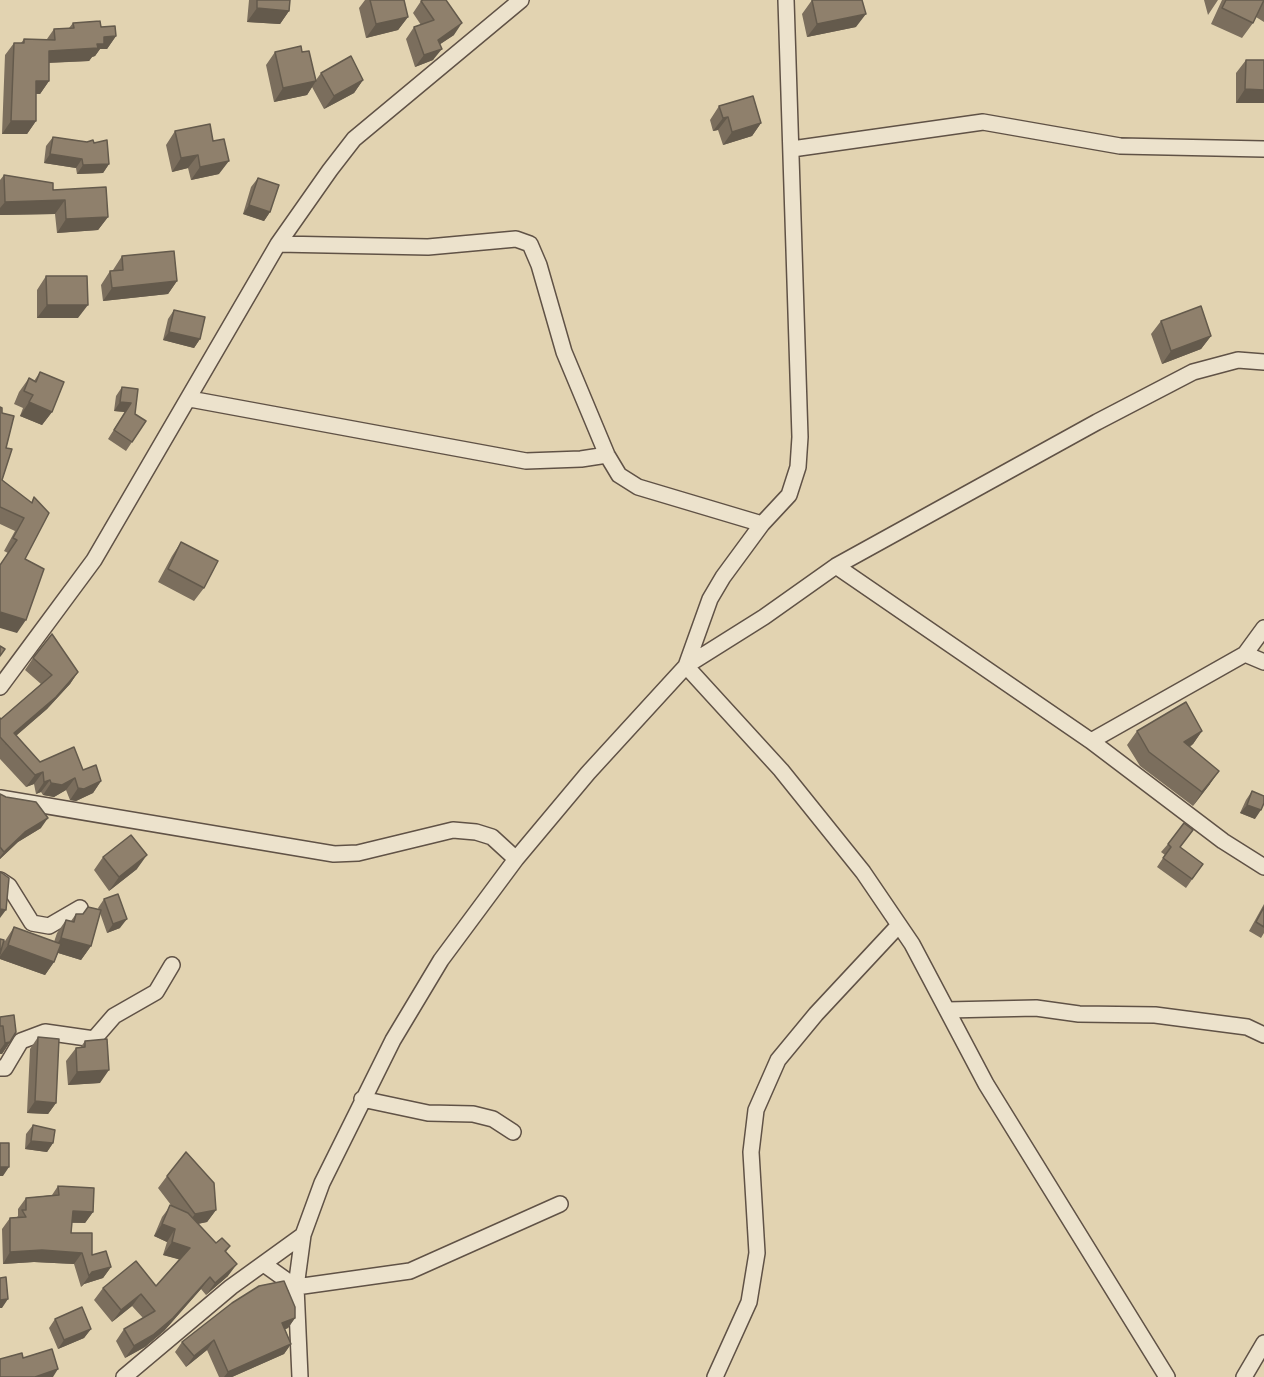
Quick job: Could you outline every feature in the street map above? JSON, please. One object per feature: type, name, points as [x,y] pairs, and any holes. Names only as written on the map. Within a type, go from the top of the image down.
[{"type":"street","points":[[0,687],[94,560],[190,399],[278,244],[354,138],[520,0]]},
{"type":"street","points":[[686,666],[710,599],[723,577],[762,524],[789,495],[798,467],[800,437],[786,0]]},
{"type":"street","points":[[792,150],[983,122],[1120,146],[1264,149]]},
{"type":"street","points":[[278,244],[428,247],[516,239],[530,244],[539,265],[564,352],[607,455],[619,475],[638,487],[762,524]]},
{"type":"street","points":[[300,1377],[296,1287],[303,1235],[322,1183],[393,1040],[441,960],[516,859],[588,773],[686,666],[764,617],[836,566],[1097,422],[1193,372],[1238,360],[1264,362]]},
{"type":"street","points":[[190,399],[526,461],[581,459],[607,455]]},
{"type":"street","points":[[836,566],[1091,741],[1223,841],[1264,867]]},
{"type":"street","points":[[1091,741],[1245,654],[1264,628]]},
{"type":"street","points":[[1245,654],[1264,662]]},
{"type":"street","points":[[686,666],[781,770],[863,872],[912,944],[986,1084],[1167,1377]]},
{"type":"street","points":[[0,798],[334,854],[358,852],[453,831],[476,832],[492,837],[516,859]]},
{"type":"street","points":[[0,880],[9,886],[32,922],[49,926],[80,908]]},
{"type":"street","points":[[715,1377],[749,1302],[757,1253],[751,1152],[756,1110],[778,1060],[816,1014],[899,925]]},
{"type":"street","points":[[0,1068],[6,1068],[21,1041],[45,1032],[94,1039],[114,1016],[156,992],[172,965]]},
{"type":"street","points":[[947,1010],[1036,1008],[1079,1014],[1155,1015],[1247,1027],[1264,1035]]},
{"type":"street","points":[[362,1099],[428,1113],[473,1114],[493,1119],[513,1132]]},
{"type":"street","points":[[266,1265],[296,1287],[410,1271],[560,1204]]},
{"type":"street","points":[[124,1377],[231,1287],[266,1265],[303,1235]]},
{"type":"street","points":[[1244,1377],[1264,1342]]},
{"type":"building","points":[[257,0],[290,0],[289,11],[257,8]]},
{"type":"building","points":[[370,0],[404,0],[408,17],[376,24]]},
{"type":"building","points":[[446,0],[462,23],[438,40],[442,49],[424,55],[414,27],[434,20],[421,1]]},
{"type":"building","points":[[812,0],[862,0],[866,14],[817,24]]},
{"type":"building","points":[[1226,0],[1264,0],[1253,23],[1222,8]]},
{"type":"building","points":[[100,21],[101,27],[115,26],[116,36],[104,37],[104,44],[97,44],[98,48],[49,51],[49,81],[36,81],[36,121],[11,121],[14,43],[24,43],[24,39],[55,40],[54,29],[74,28],[73,23]]},
{"type":"building","points":[[301,46],[302,52],[309,51],[316,81],[283,88],[275,52]]},
{"type":"building","points":[[351,56],[363,80],[334,96],[321,73]]},
{"type":"building","points":[[1246,60],[1264,60],[1264,90],[1245,89]]},
{"type":"building","points":[[753,96],[761,123],[732,132],[728,117],[723,118],[719,106]]},
{"type":"building","points":[[210,124],[213,141],[224,139],[229,161],[200,167],[198,155],[181,158],[175,131]]},
{"type":"building","points":[[53,137],[87,142],[93,140],[94,143],[107,140],[109,164],[83,165],[82,159],[50,154]]},
{"type":"building","points":[[4,175],[53,183],[53,190],[106,187],[108,217],[66,219],[65,200],[5,202]]},
{"type":"building","points":[[258,178],[279,185],[270,212],[249,205]]},
{"type":"building","points":[[174,251],[177,281],[112,288],[110,271],[123,270],[122,256]]},
{"type":"building","points":[[46,276],[87,276],[88,305],[47,305]]},
{"type":"building","points":[[1201,306],[1211,336],[1171,351],[1161,321]]},
{"type":"building","points":[[174,310],[205,317],[200,339],[169,332]]},
{"type":"building","points":[[40,372],[64,382],[52,412],[29,402],[33,395],[24,391],[29,378],[36,382]]},
{"type":"building","points":[[122,387],[138,389],[135,414],[146,421],[132,442],[114,430],[131,403],[120,402]]},
{"type":"building","points":[[0,407],[2,413],[14,416],[6,448],[12,449],[2,480],[32,503],[34,497],[49,513],[25,559],[44,569],[26,620],[0,612],[0,565],[17,540],[13,538],[24,518],[0,507]]},
{"type":"building","points":[[181,542],[218,561],[204,588],[168,569]]},
{"type":"building","points":[[52,634],[78,672],[56,697],[14,733],[40,762],[74,747],[83,770],[96,765],[101,781],[84,789],[78,788],[75,778],[62,785],[51,783],[50,780],[44,782],[43,772],[35,775],[0,737],[0,718],[52,675],[33,658]]},
{"type":"building","points":[[0,646],[5,649],[0,656]]},
{"type":"building","points":[[1186,702],[1202,731],[1184,742],[1219,771],[1202,792],[1149,752],[1137,731]]},
{"type":"building","points":[[1252,791],[1264,796],[1261,810],[1247,805]]},
{"type":"building","points":[[0,794],[36,802],[48,818],[25,832],[4,852],[0,847]]},
{"type":"building","points":[[1184,823],[1193,830],[1180,847],[1203,864],[1192,879],[1163,858],[1171,847],[1168,844]]},
{"type":"building","points":[[131,835],[147,855],[119,877],[103,857]]},
{"type":"building","points":[[0,872],[9,878],[6,910],[0,909]]},
{"type":"building","points":[[118,894],[127,919],[113,924],[104,899]]},
{"type":"building","points":[[88,907],[101,910],[91,946],[61,938],[66,920],[74,922],[76,914],[83,914]]},
{"type":"building","points":[[1264,907],[1264,927],[1256,922]]},
{"type":"building","points":[[14,927],[61,944],[54,962],[8,945]]},
{"type":"building","points":[[0,939],[4,940],[0,954]]},
{"type":"building","points":[[14,1015],[16,1032],[10,1042],[5,1043],[0,1017]]},
{"type":"building","points":[[38,1037],[59,1039],[56,1103],[35,1101]]},
{"type":"building","points":[[107,1039],[109,1070],[77,1072],[76,1048],[85,1047],[85,1041]]},
{"type":"building","points":[[33,1125],[55,1130],[53,1143],[31,1141]]},
{"type":"building","points":[[0,1143],[9,1143],[9,1167],[0,1167]]},
{"type":"building","points":[[186,1152],[214,1183],[216,1210],[195,1214],[167,1176]]},
{"type":"building","points":[[58,1186],[94,1188],[93,1212],[73,1211],[71,1233],[92,1233],[92,1255],[106,1251],[111,1267],[92,1272],[89,1276],[82,1253],[42,1250],[10,1252],[10,1218],[26,1217],[22,1210],[26,1210],[26,1198],[59,1195]]},
{"type":"building","points":[[170,1205],[188,1213],[216,1243],[222,1238],[230,1246],[225,1251],[237,1264],[215,1283],[210,1277],[173,1318],[153,1335],[134,1346],[124,1329],[155,1311],[141,1294],[121,1310],[103,1288],[136,1261],[156,1286],[190,1248],[172,1242],[175,1229],[162,1224]]},
{"type":"building","points":[[6,1277],[8,1299],[0,1300],[0,1278]]},
{"type":"building","points":[[284,1281],[295,1307],[295,1318],[282,1323],[291,1344],[228,1372],[214,1340],[194,1356],[182,1342],[232,1303],[259,1286]]},
{"type":"building","points":[[82,1307],[91,1329],[64,1340],[55,1319]]},
{"type":"building","points":[[52,1349],[58,1369],[35,1377],[0,1377],[0,1359],[22,1353],[23,1358]]}]
